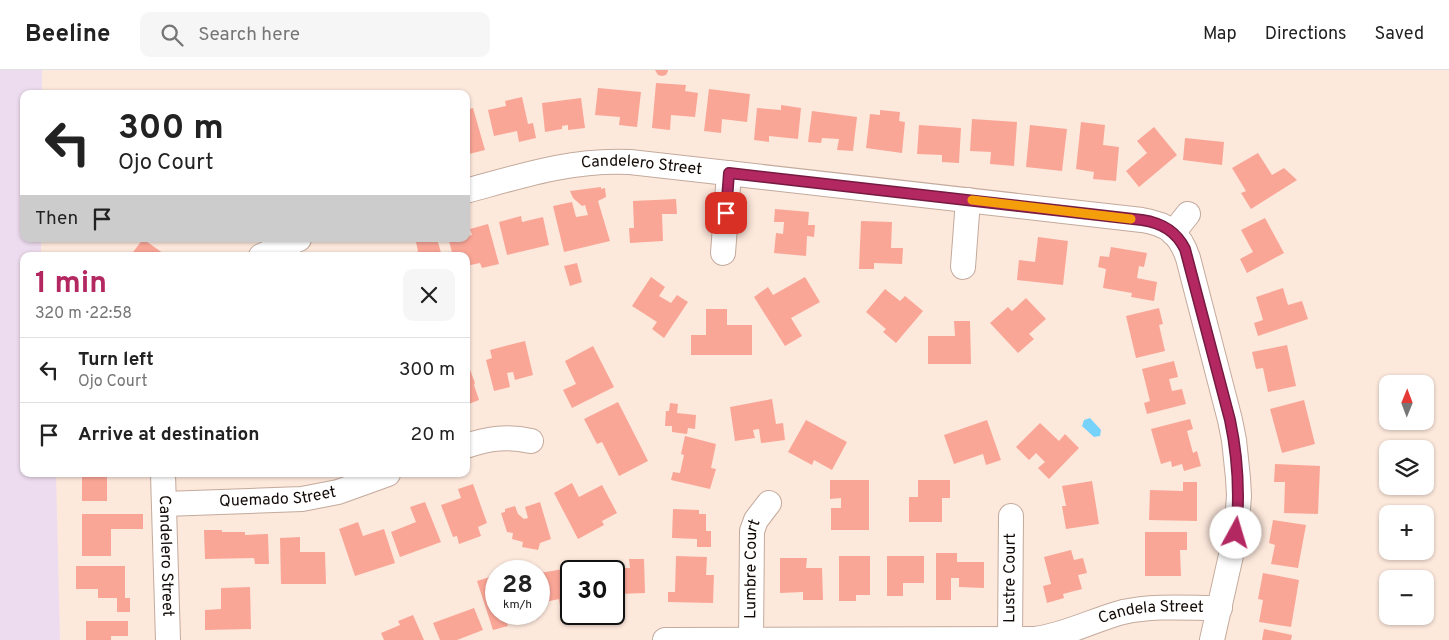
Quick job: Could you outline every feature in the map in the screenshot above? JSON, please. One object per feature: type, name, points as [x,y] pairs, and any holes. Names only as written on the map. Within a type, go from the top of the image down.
[{"type":"street","name":"Candelero Street","points":[[470,189],[562,166],[607,161],[630,162],[1142,220],[1164,226],[1173,233]]},
{"type":"street","points":[[723,252],[729,173]]},
{"type":"street","points":[[963,267],[968,200]]},
{"type":"street","points":[[1188,214],[1173,233],[1180,240],[1188,258],[1230,420],[1237,459],[1239,496],[1237,524],[1212,640]]},
{"type":"street","points":[[270,252],[292,242]]},
{"type":"street","points":[[470,445],[494,438],[507,437],[531,441]]},
{"type":"street","name":"Candelero Street","points":[[164,477],[168,640]]},
{"type":"street","name":"Quemado Street","points":[[164,504],[302,499],[338,492],[380,477]]},
{"type":"street","name":"Lumbre Court","points":[[751,639],[752,537],[756,520],[769,503]]},
{"type":"street","name":"Lustre Court","points":[[1010,639],[1011,516]]},
{"type":"street","name":"Candela Street","points":[[665,640],[1010,639],[1048,637],[1111,616],[1140,609],[1220,608]]},
{"type":"shaded area","points":[[0,70],[42,70],[42,90],[20,90],[20,242],[41,242],[41,252],[20,252],[20,477],[56,477],[60,640],[0,640]]},
{"type":"water","points":[[1090,418],[1101,430],[1100,436],[1094,437],[1082,426],[1084,420]]},
{"type":"building","points":[[655,70],[668,71],[666,75],[662,76],[658,75]]},
{"type":"building","points":[[656,83],[686,85],[685,91],[698,93],[695,117],[671,115],[670,130],[652,128]]},
{"type":"building","points":[[598,88],[641,92],[637,127],[619,125],[620,117],[595,115]]},
{"type":"building","points":[[709,89],[750,94],[747,122],[722,119],[721,133],[704,131]]},
{"type":"building","points":[[522,97],[528,124],[533,123],[536,138],[519,142],[517,131],[494,136],[488,110],[506,106],[505,101]]},
{"type":"building","points":[[581,98],[585,128],[568,130],[568,125],[562,126],[562,129],[545,132],[542,103]]},
{"type":"building","points":[[781,105],[801,108],[798,139],[769,136],[769,142],[754,140],[757,108],[781,110]]},
{"type":"building","points":[[473,108],[485,150],[470,154],[470,109]]},
{"type":"building","points":[[880,110],[900,112],[899,121],[905,122],[902,153],[866,148],[870,114],[880,115]]},
{"type":"building","points":[[812,111],[857,117],[853,151],[837,150],[839,139],[822,138],[821,143],[808,142]]},
{"type":"building","points":[[972,119],[1017,122],[1014,166],[990,164],[991,152],[970,151]]},
{"type":"building","points":[[1081,122],[1105,125],[1103,145],[1119,147],[1116,181],[1093,179],[1094,172],[1076,169]]},
{"type":"building","points":[[919,125],[961,128],[959,163],[942,162],[942,155],[917,154]]},
{"type":"building","points":[[1030,125],[1067,129],[1062,171],[1026,167]]},
{"type":"building","points":[[1154,127],[1177,155],[1139,187],[1126,171],[1147,153],[1137,141]]},
{"type":"building","points":[[1185,138],[1224,142],[1222,165],[1183,160]]},
{"type":"building","points":[[1258,153],[1272,175],[1284,168],[1297,180],[1251,209],[1241,193],[1246,191],[1232,168]]},
{"type":"building","points":[[601,187],[601,189],[605,188],[606,197],[598,201],[610,241],[564,252],[553,206],[572,202],[576,217],[588,215],[585,205],[582,206],[573,198],[570,191]]},
{"type":"building","points":[[676,199],[677,214],[662,214],[663,241],[630,243],[629,228],[634,228],[633,201]]},
{"type":"building","points":[[775,209],[809,212],[808,225],[815,225],[814,237],[807,236],[806,256],[774,253],[776,233],[783,234],[784,222],[774,222]]},
{"type":"building","points":[[521,216],[522,222],[543,217],[549,245],[507,255],[499,222]]},
{"type":"building","points":[[1265,218],[1284,253],[1247,273],[1240,259],[1253,252],[1241,230]]},
{"type":"building","points":[[861,221],[892,222],[891,248],[903,248],[902,264],[874,263],[874,269],[859,269]]},
{"type":"building","points":[[488,224],[499,264],[482,268],[480,263],[470,265],[470,252],[452,252],[449,242],[470,242],[470,235],[472,235],[470,229]]},
{"type":"building","points":[[1038,237],[1068,241],[1063,285],[1017,280],[1019,260],[1035,262]]},
{"type":"building","points":[[141,242],[147,242],[161,252],[133,252]]},
{"type":"building","points":[[416,242],[438,242],[441,252],[418,252]]},
{"type":"building","points":[[1111,247],[1147,253],[1144,267],[1139,266],[1137,278],[1157,282],[1154,301],[1131,297],[1132,293],[1103,288],[1106,269],[1098,267],[1100,256],[1109,257]]},
{"type":"building","points":[[577,263],[582,282],[570,286],[564,266]]},
{"type":"building","points":[[651,277],[665,287],[659,296],[671,303],[677,295],[688,302],[664,338],[652,329],[657,322],[632,306]]},
{"type":"building","points":[[805,277],[820,302],[791,318],[802,336],[785,346],[754,297],[768,287],[773,295]]},
{"type":"building","points":[[1283,288],[1288,305],[1302,301],[1308,319],[1258,336],[1254,323],[1263,320],[1256,297]]},
{"type":"building","points":[[885,289],[900,301],[905,296],[923,311],[896,343],[883,332],[886,329],[866,312]]},
{"type":"building","points":[[1026,298],[1046,319],[1029,334],[1034,339],[1018,353],[990,323],[1008,307],[1012,311]]},
{"type":"building","points":[[1159,308],[1163,324],[1159,325],[1165,351],[1136,358],[1126,316]]},
{"type":"building","points":[[706,309],[727,309],[727,325],[752,325],[752,355],[691,355],[691,335],[706,335]]},
{"type":"building","points":[[954,321],[970,321],[971,364],[928,364],[928,336],[955,336]]},
{"type":"building","points":[[525,341],[533,375],[515,380],[513,372],[507,373],[510,387],[494,391],[486,360],[492,358],[490,350]]},
{"type":"building","points":[[1287,345],[1296,386],[1268,392],[1263,368],[1256,369],[1252,352]]},
{"type":"building","points":[[593,346],[614,387],[572,408],[563,390],[576,384],[565,361]]},
{"type":"building","points":[[1174,361],[1178,377],[1169,379],[1172,391],[1182,389],[1186,404],[1147,414],[1144,403],[1150,401],[1142,369]]},
{"type":"building","points":[[470,370],[475,383],[479,400],[470,403]]},
{"type":"building","points":[[772,399],[776,424],[783,423],[785,440],[761,443],[759,429],[753,430],[755,438],[735,441],[730,407]]},
{"type":"building","points":[[1304,400],[1315,444],[1282,453],[1270,409]]},
{"type":"building","points":[[618,402],[648,461],[619,476],[602,442],[597,444],[584,419]]},
{"type":"building","points":[[670,403],[678,404],[677,413],[696,415],[695,429],[688,428],[687,434],[672,432],[672,426],[665,426],[666,411],[669,411]]},
{"type":"building","points":[[1190,419],[1193,429],[1187,431],[1193,453],[1197,451],[1201,466],[1184,471],[1182,464],[1172,467],[1171,461],[1161,464],[1151,429]]},
{"type":"building","points":[[806,420],[847,442],[832,470],[814,460],[812,465],[788,452]]},
{"type":"building","points":[[987,420],[1001,460],[986,465],[983,454],[954,464],[944,435]]},
{"type":"building","points":[[1040,423],[1059,441],[1065,434],[1079,448],[1049,479],[1038,468],[1045,462],[1036,453],[1029,460],[1016,447]]},
{"type":"building","points":[[685,436],[716,444],[711,468],[716,469],[710,489],[671,480],[673,472],[680,473],[684,455],[681,454]]},
{"type":"building","points":[[1275,464],[1320,466],[1318,514],[1284,513],[1285,482],[1274,482]]},
{"type":"building","points":[[82,477],[107,477],[107,501],[82,501]]},
{"type":"building","points":[[830,480],[869,480],[869,530],[831,530],[831,508],[841,508],[841,498],[830,499]]},
{"type":"building","points":[[918,480],[950,480],[950,498],[942,498],[942,522],[909,522],[909,497],[918,497]]},
{"type":"building","points":[[1092,481],[1099,524],[1066,529],[1062,506],[1066,506],[1062,486]]},
{"type":"building","points":[[1183,482],[1197,482],[1197,521],[1149,520],[1150,490],[1183,491]]},
{"type":"building","points":[[572,483],[579,497],[602,485],[617,513],[602,521],[604,525],[578,539],[554,493]]},
{"type":"building","points":[[473,484],[487,523],[478,527],[481,536],[459,544],[457,536],[453,537],[441,505],[461,498],[458,489]]},
{"type":"building","points":[[425,502],[441,542],[400,557],[391,532],[416,522],[410,507]]},
{"type":"building","points":[[540,502],[551,539],[540,543],[538,550],[522,547],[523,542],[512,539],[513,533],[507,532],[501,513],[505,512],[505,509],[515,506],[518,514],[524,519],[528,518],[525,507]]},
{"type":"building","points":[[673,509],[699,510],[699,514],[706,514],[706,531],[711,531],[711,547],[697,547],[697,539],[672,538]]},
{"type":"building","points":[[82,514],[143,514],[143,529],[111,529],[111,556],[82,556]]},
{"type":"building","points":[[1273,520],[1306,525],[1298,568],[1271,564],[1275,545],[1269,543]]},
{"type":"building","points":[[358,522],[363,536],[384,529],[395,563],[355,576],[339,529]]},
{"type":"building","points":[[204,530],[245,532],[245,535],[268,534],[269,564],[255,564],[254,558],[205,559]]},
{"type":"building","points":[[1145,532],[1187,532],[1187,550],[1180,550],[1181,576],[1145,576]]},
{"type":"building","points":[[300,537],[300,552],[325,552],[326,584],[281,584],[280,538]]},
{"type":"building","points":[[1071,550],[1074,560],[1083,558],[1087,573],[1078,575],[1082,589],[1063,594],[1064,598],[1047,603],[1043,586],[1051,584],[1044,557]]},
{"type":"building","points":[[936,553],[957,553],[957,562],[984,562],[984,588],[959,587],[959,578],[951,578],[951,600],[936,600]]},
{"type":"building","points":[[676,556],[707,557],[706,575],[714,575],[713,603],[668,602],[668,592],[675,592]]},
{"type":"building","points":[[839,556],[870,556],[870,595],[856,595],[856,601],[839,601]]},
{"type":"building","points":[[887,556],[924,556],[924,583],[903,583],[903,596],[887,596]]},
{"type":"building","points":[[780,558],[807,558],[806,568],[822,568],[823,600],[803,600],[803,592],[780,593]]},
{"type":"building","points":[[629,559],[644,559],[645,593],[625,594],[625,568],[630,568]]},
{"type":"building","points":[[76,566],[125,566],[125,598],[130,598],[130,612],[117,612],[117,598],[98,598],[98,589],[76,589]]},
{"type":"building","points":[[560,570],[560,606],[559,599],[550,601],[550,571]]},
{"type":"building","points":[[1263,573],[1299,580],[1291,627],[1259,622],[1263,600],[1258,599]]},
{"type":"building","points":[[485,578],[485,606],[477,581]]},
{"type":"building","points":[[250,587],[251,629],[205,630],[205,610],[221,609],[221,588]]},
{"type":"building","points":[[474,608],[483,630],[457,640],[440,640],[433,623]]},
{"type":"building","points":[[413,615],[424,640],[384,640],[381,633],[400,625],[398,621]]},
{"type":"building","points":[[86,621],[128,621],[128,636],[111,636],[111,640],[86,640]]},
{"type":"building","points":[[491,625],[508,625],[508,626],[493,630]]},
{"type":"building","points":[[1264,629],[1292,635],[1291,640],[1262,640]]},
{"type":"slow traffic","points":[[972,200],[1131,219]]},
{"type":"route","points":[[726,213],[729,173],[1142,220],[1164,226],[1180,240],[1185,249],[1230,420],[1237,459],[1239,496],[1236,533]]}]
